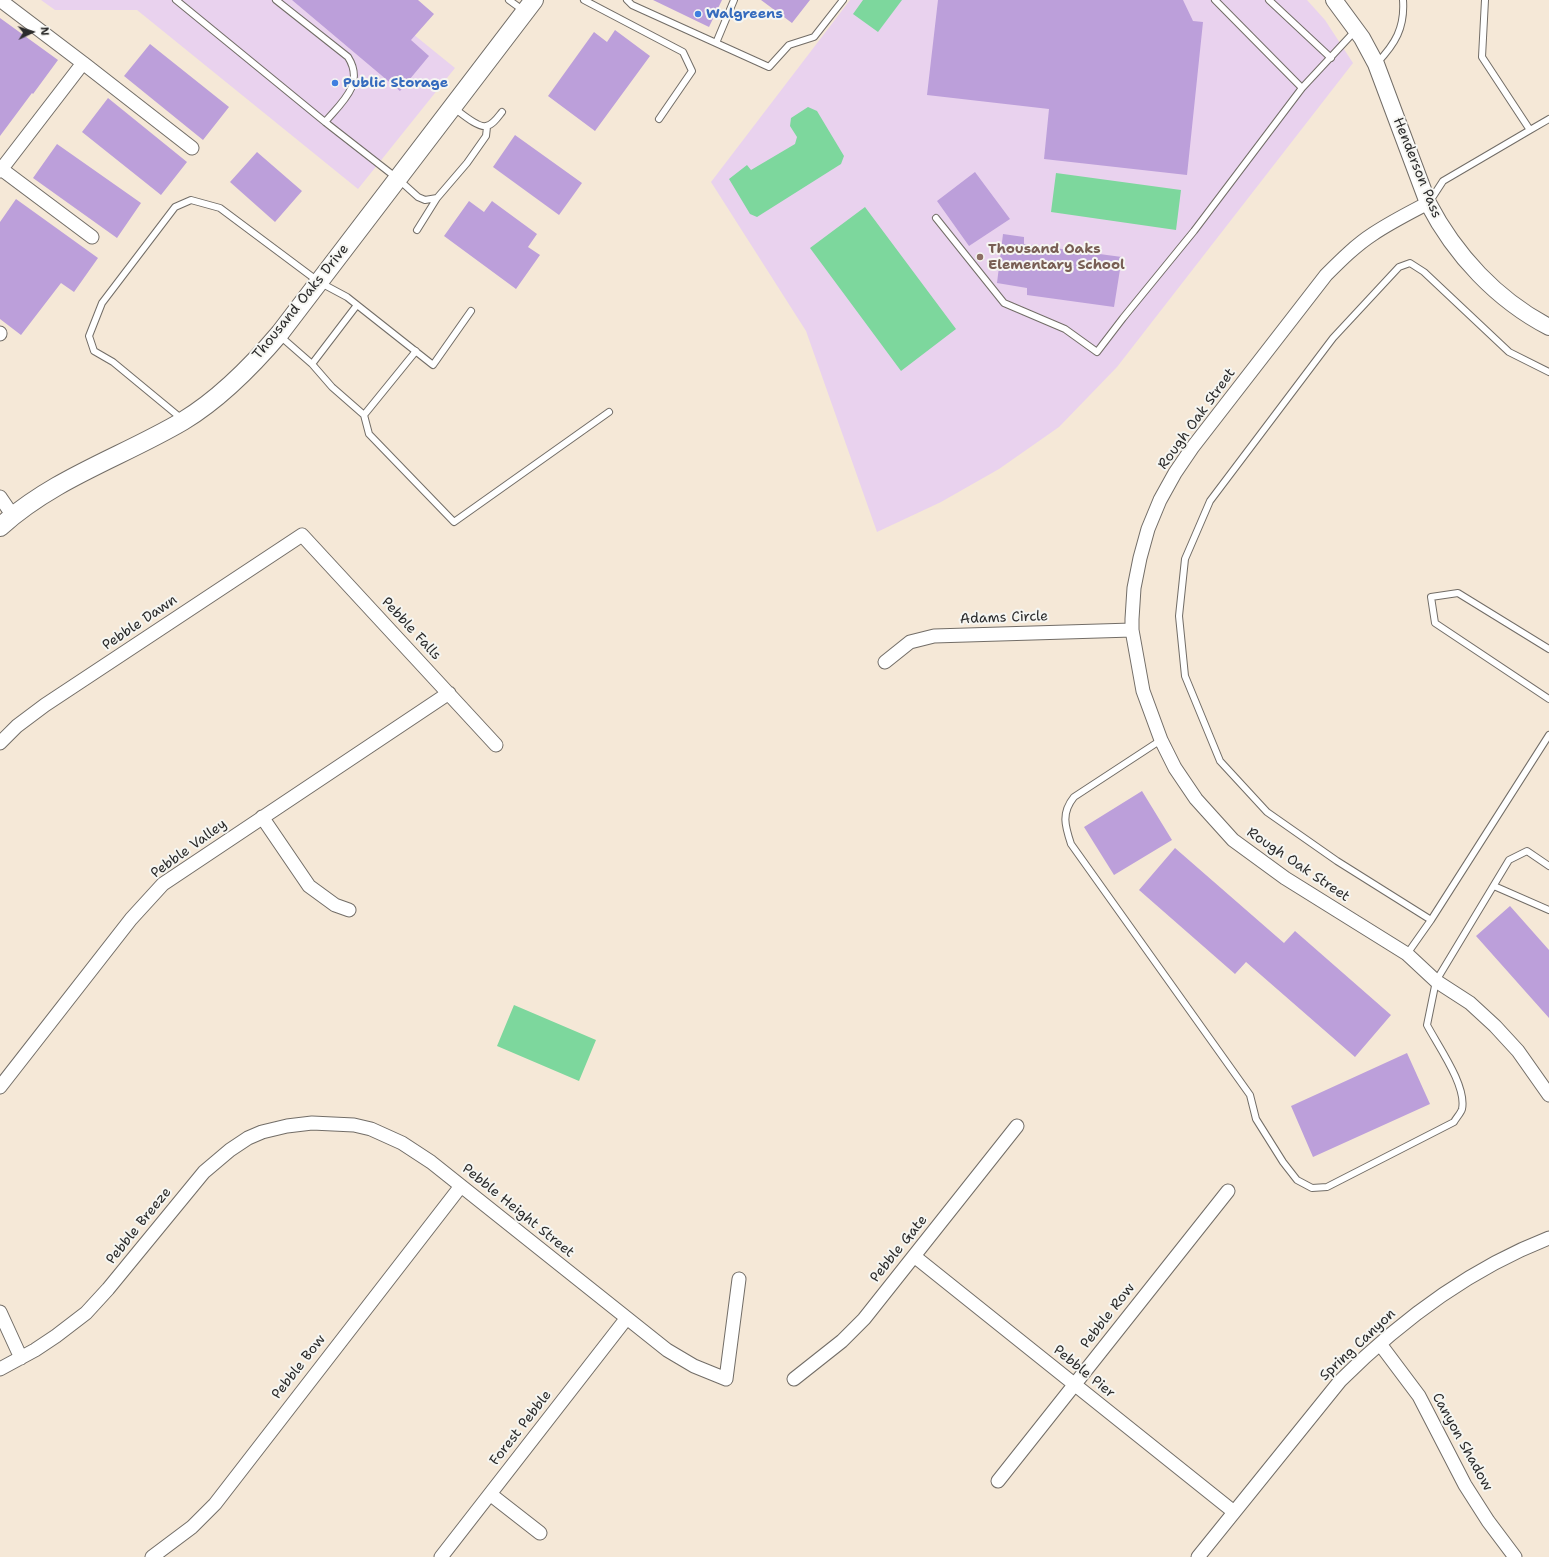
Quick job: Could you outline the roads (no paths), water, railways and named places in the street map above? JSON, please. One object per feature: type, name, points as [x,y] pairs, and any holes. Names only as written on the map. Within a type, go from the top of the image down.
[{"type":"main road","name":"Thousand Oaks Drive","points":[[6,521],[29,503],[81,473],[184,420],[215,399],[244,374],[319,282],[529,6]]},
{"type":"street","points":[[0,0],[192,148]]},
{"type":"street","name":"Henderson Pass","points":[[1334,0],[1356,30],[1376,64],[1428,203],[1437,220],[1455,246],[1475,270],[1497,291],[1521,310],[1549,327]]},
{"type":"street","points":[[83,63],[0,169],[92,236]]},
{"type":"street","name":"Rough Oak Street","points":[[1428,203],[1398,218],[1372,234],[1348,253],[1326,275],[1192,448],[1175,473],[1164,493],[1148,529],[1134,588],[1132,630],[1143,691],[1161,740],[1175,768],[1196,799],[1232,840],[1285,878],[1407,954],[1436,981],[1470,1003],[1495,1026],[1518,1051],[1549,1095]]},
{"type":"street","points":[[0,497],[6,521]]},
{"type":"street","name":"Pebble Falls","points":[[302,535],[496,745]]},
{"type":"street","name":"Pebble Dawn","points":[[0,743],[17,726],[45,705],[302,535]]},
{"type":"street","name":"Adams Circle","points":[[885,662],[910,642],[934,636],[1132,630]]},
{"type":"street","name":"Pebble Valley","points":[[0,1087],[131,919],[163,884],[449,693]]},
{"type":"street","points":[[262,817],[309,886],[335,905],[349,910]]},
{"type":"street","name":"Pebble Height Street","points":[[312,1123],[354,1125],[371,1129],[402,1143],[431,1162],[667,1350],[709,1374],[726,1379],[739,1279]]},
{"type":"street","name":"Pebble Breeze","points":[[0,1369],[22,1358],[56,1336],[86,1313],[108,1289],[204,1172],[230,1150],[262,1132],[287,1126],[312,1123]]},
{"type":"street","name":"Pebble Gate","points":[[794,1379],[842,1341],[858,1324],[1017,1126]]},
{"type":"street","name":"Pebble Bow","points":[[152,1557],[192,1527],[215,1504],[461,1186]]},
{"type":"street","name":"Pebble Row","points":[[998,1481],[1228,1191]]},
{"type":"street","name":"Spring Canyon","points":[[1198,1557],[1340,1381],[1380,1344],[1427,1305],[1472,1276],[1513,1254],[1549,1238]]},
{"type":"street","name":"Pebble Pier","points":[[914,1256],[1234,1512]]},
{"type":"street","points":[[0,1312],[22,1358]]},
{"type":"street","name":"Forest Pebble","points":[[441,1557],[626,1318]]},
{"type":"street","name":"Canyon Shadow","points":[[1380,1344],[1419,1396],[1465,1485],[1510,1555]]},
{"type":"street","points":[[490,1494],[540,1533]]},
{"type":"lane","points":[[176,0],[325,122],[398,179],[418,197],[425,200],[437,198]]},
{"type":"lane","points":[[276,0],[348,57],[353,65],[355,76],[350,92],[325,122]]},
{"type":"lane","points":[[509,0],[529,6]]},
{"type":"lane","points":[[584,0],[683,52],[692,71],[659,119]]},
{"type":"lane","points":[[627,0],[632,5],[769,67],[789,45],[814,37],[843,0]]},
{"type":"lane","points":[[716,43],[734,0]]},
{"type":"lane","points":[[1215,0],[1302,88]]},
{"type":"lane","points":[[1269,0],[1331,58]]},
{"type":"lane","points":[[1376,64],[1392,47],[1397,38],[1404,8],[1403,0]]},
{"type":"lane","points":[[1485,0],[1482,57],[1530,130]]},
{"type":"lane","points":[[936,218],[1004,303],[1065,329],[1097,352],[1194,231],[1302,88],[1356,30]]},
{"type":"lane","points":[[452,107],[480,126],[487,127],[494,122],[502,112]]},
{"type":"lane","points":[[1428,203],[1443,181],[1549,119]]},
{"type":"lane","points":[[417,230],[437,198],[467,163],[486,136],[487,127]]},
{"type":"lane","points":[[184,420],[113,362],[94,351],[89,336],[102,303],[175,207],[192,200],[220,208],[319,282],[347,297],[358,305],[433,365],[471,311]]},
{"type":"lane","points":[[1431,920],[1337,861],[1268,812],[1220,761],[1185,676],[1179,616],[1185,560],[1210,501],[1333,338],[1399,267],[1410,263],[1424,272],[1509,352],[1549,372]]},
{"type":"lane","points":[[312,364],[358,305]]},
{"type":"lane","points":[[278,334],[312,364],[332,387],[364,415],[369,434],[454,522],[609,412]]},
{"type":"lane","points":[[364,415],[416,351]]},
{"type":"lane","points":[[1549,649],[1458,594],[1431,597],[1435,623],[1549,699]]},
{"type":"lane","points":[[1407,954],[1431,920],[1549,735]]},
{"type":"lane","points":[[1161,740],[1074,797],[1067,806],[1065,818],[1066,828],[1071,844],[1250,1095],[1256,1119],[1283,1162],[1297,1180],[1312,1188],[1327,1188],[1454,1122],[1461,1110],[1463,1099],[1457,1079],[1427,1025],[1436,981],[1509,860],[1527,851],[1549,866]]},
{"type":"lane","points":[[1494,886],[1549,910]]},
{"type":"place","name":"Walgreens","points":[[698,14]]},
{"type":"place","name":"Public Storage","points":[[335,83]]},
{"type":"place","name":"Thousand Oaks Elementary School","points":[[980,257]]}]
